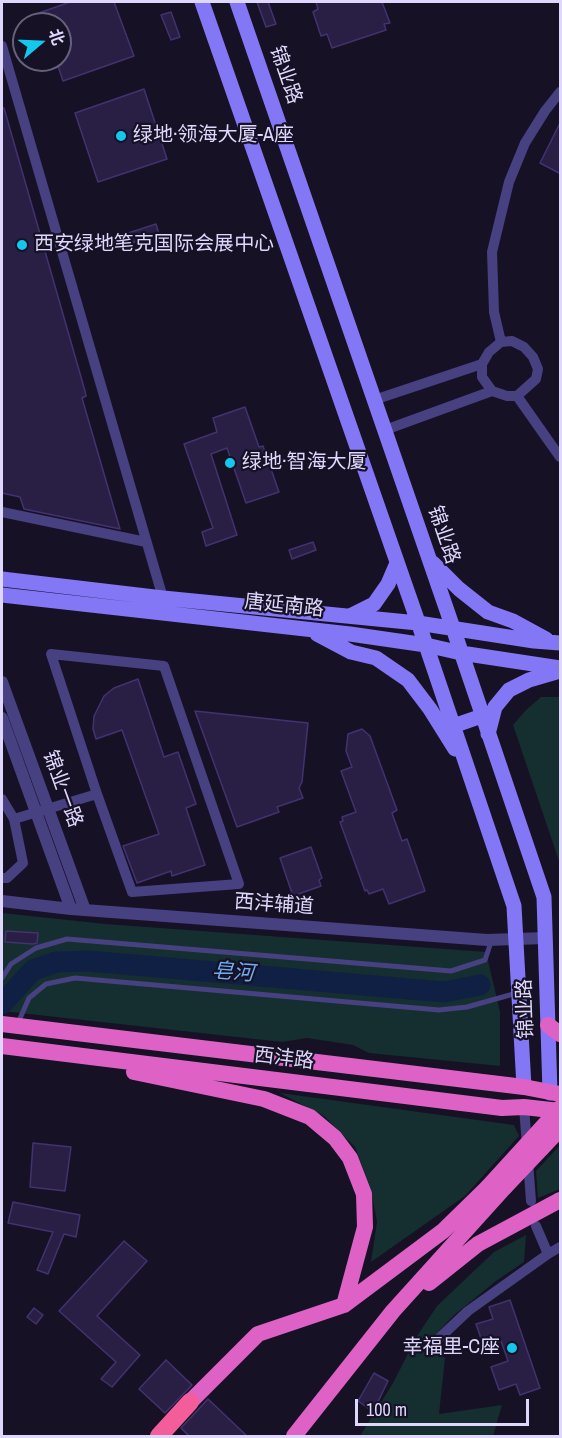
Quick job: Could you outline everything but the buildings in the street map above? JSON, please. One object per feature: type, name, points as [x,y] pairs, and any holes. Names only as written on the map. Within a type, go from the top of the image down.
[{"type":"highway","name":"西沣路","points":[[9,1025],[524,1088],[555,1094]]},
{"type":"highway","name":"西沣路","points":[[2,1046],[502,1108],[561,1110]]},
{"type":"highway","points":[[24,1049],[264,1099],[310,1117],[335,1138],[350,1158],[364,1194],[365,1227],[344,1305]]},
{"type":"highway","points":[[159,1437],[190,1402],[258,1334],[344,1305],[443,1231],[561,1110]]},
{"type":"highway","points":[[294,1437],[393,1311],[505,1187],[561,1129]]},
{"type":"highway","points":[[393,1311],[478,1244],[561,1200]]},
{"type":"main road","name":"锦业路","points":[[202,2],[426,645],[514,906],[524,1088]]},
{"type":"main road","name":"锦业路","points":[[237,2],[544,897],[545,938],[554,1029],[555,1094]]},
{"type":"main road","points":[[430,561],[459,590],[488,612],[513,621],[557,643]]},
{"type":"main road","points":[[350,616],[374,603],[388,584],[397,563]]},
{"type":"main road","name":"唐延南路","points":[[2,579],[163,598],[418,623],[557,643]]},
{"type":"main road","name":"唐延南路","points":[[2,596],[426,645],[561,669]]},
{"type":"main road","points":[[309,630],[351,652],[376,658],[408,680],[430,709],[469,772]]},
{"type":"main road","points":[[489,734],[495,707],[509,690],[561,669]]},
{"type":"main road","points":[[453,726],[482,716]]},
{"type":"street","points":[[2,46],[163,598]]},
{"type":"street","points":[[501,342],[494,312],[492,252],[509,182],[525,144],[545,111],[561,92]]},
{"type":"street","points":[[512,341],[524,347],[533,357],[538,369],[536,379],[517,396],[507,396],[492,391],[482,377],[482,364],[489,352],[501,342],[512,341]]},
{"type":"street","points":[[374,400],[482,364]]},
{"type":"street","points":[[385,430],[492,391]]},
{"type":"street","points":[[517,396],[561,457]]},
{"type":"street","points":[[2,512],[146,542]]},
{"type":"street","points":[[51,654],[164,666],[238,885],[132,892],[97,794],[51,654]]},
{"type":"street","name":"锦业一路","points":[[2,682],[71,909]]},
{"type":"street","name":"锦业一路","points":[[2,718],[85,910]]},
{"type":"street","points":[[14,819],[97,794]]},
{"type":"street","points":[[2,799],[14,819],[23,863],[7,878],[2,878]]},
{"type":"street","name":"西沣辅道","points":[[2,901],[71,909],[492,939],[545,938]]},
{"type":"street","points":[[524,1107],[531,1201]]},
{"type":"street","points":[[536,1226],[548,1254]]},
{"type":"street","points":[[433,1344],[468,1311],[561,1247]]},
{"type":"lane","points":[[2,978],[11,964],[36,948],[67,939],[451,971],[485,960],[492,939]]},
{"type":"lane","points":[[9,1025],[29,998],[46,984],[75,978],[439,1010],[467,1007],[519,992]]},
{"type":"green space","points":[[541,697],[560,697],[560,864],[513,725]]},
{"type":"green space","points":[[2,913],[106,924],[486,952],[500,1012],[500,1066],[369,1053],[353,1045],[307,1038],[282,1042],[2,1011]]},
{"type":"green space","points":[[280,1093],[514,1125],[519,1136],[465,1196],[371,1262],[377,1222],[371,1189],[355,1147],[324,1116]]},
{"type":"green space","points":[[560,1145],[560,1189],[538,1198],[536,1171]]},
{"type":"green space","points":[[526,1235],[524,1262],[496,1281],[453,1316],[428,1343],[445,1358],[439,1414],[502,1405],[493,1436],[360,1436],[393,1383],[417,1336],[437,1306],[494,1252]]},
{"type":"waterway","name":"皂河","points":[[2,1004],[33,970],[56,962],[88,961],[444,992],[480,985]]},
{"type":"place","name":"绿地·领海大厦-A座","points":[[121,136]]},
{"type":"place","name":"西安绿地笔克国际会展中心","points":[[22,245]]},
{"type":"place","name":"绿地·智海大厦","points":[[230,463]]},
{"type":"place","name":"幸福里-C座","points":[[512,1348]]}]
